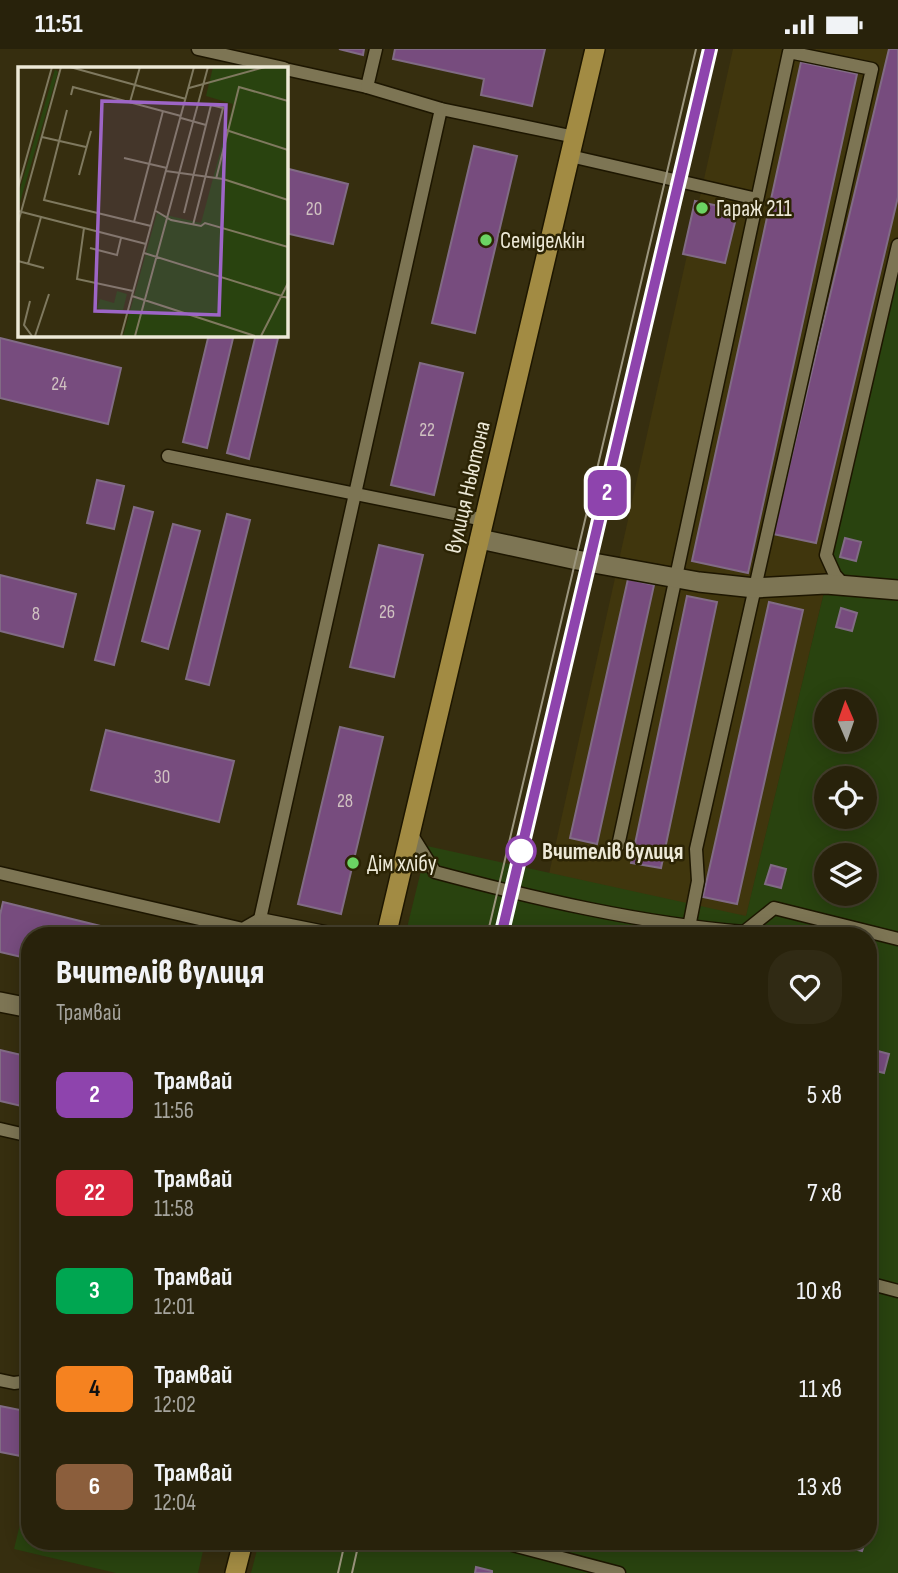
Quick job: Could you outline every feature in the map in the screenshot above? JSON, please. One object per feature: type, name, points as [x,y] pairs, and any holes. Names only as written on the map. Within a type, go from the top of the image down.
[{"type":"main road","name":"вулиця Ньютона","points":[[388,927],[595,49]]},
{"type":"main road","points":[[235,1573],[241,1550]]},
{"type":"street","points":[[482,530],[676,578],[755,588],[844,585],[898,590]]},
{"type":"street","points":[[0,1002],[21,1006]]},
{"type":"lane","points":[[201,49],[281,67]]},
{"type":"lane","points":[[367,87],[376,49]]},
{"type":"lane","points":[[410,832],[435,872],[524,896],[689,927],[698,881],[696,849],[872,69],[789,52],[618,846]]},
{"type":"lane","points":[[287,68],[367,87],[757,199]]},
{"type":"lane","points":[[260,919],[441,109]]},
{"type":"lane","points":[[844,585],[835,575],[825,555],[898,246]]},
{"type":"lane","points":[[168,456],[355,494],[482,530]]},
{"type":"lane","points":[[0,873],[234,927]]},
{"type":"lane","points":[[750,927],[774,908],[850,927]]},
{"type":"lane","points":[[246,927],[260,919],[300,927]]},
{"type":"lane","points":[[877,934],[898,939]]},
{"type":"lane","points":[[0,1129],[21,1134]]},
{"type":"lane","points":[[877,1285],[898,1291]]},
{"type":"lane","points":[[0,1380],[21,1382]]},
{"type":"lane","points":[[531,1550],[619,1573]]},
{"type":"shaded area","points":[[733,49],[898,49],[898,256],[826,584],[746,917],[549,874]]},
{"type":"green space","points":[[898,247],[898,1573],[251,1573],[257,1550],[877,1550],[877,927],[407,927],[427,846],[746,916],[826,584]]},
{"type":"green space","points":[[21,1520],[21,1550],[203,1550],[198,1573],[116,1573],[14,1549]]},
{"type":"building","points":[[339,49],[364,49],[363,55]]},
{"type":"building","points":[[395,49],[545,49],[532,106],[481,95],[484,79],[393,59]]},
{"type":"building","points":[[889,49],[898,49],[898,197],[816,543],[773,534]]},
{"type":"building","points":[[801,62],[857,74],[748,573],[692,561]]},
{"type":"building","points":[[474,146],[517,156],[475,333],[432,323]]},
{"type":"building","points":[[287,169],[348,184],[333,244],[287,233]]},
{"type":"building","points":[[695,201],[738,210],[725,263],[683,254]]},
{"type":"building","points":[[209,336],[234,336],[207,448],[183,442]]},
{"type":"building","points":[[256,336],[279,336],[249,459],[227,453]]},
{"type":"building","points":[[0,338],[121,368],[108,424],[0,398]]},
{"type":"building","points":[[420,363],[463,373],[434,495],[391,485]]},
{"type":"building","points":[[97,480],[124,486],[114,529],[87,523]]},
{"type":"building","points":[[134,507],[153,512],[114,665],[95,660]]},
{"type":"building","points":[[227,514],[250,520],[209,685],[186,679]]},
{"type":"building","points":[[173,524],[200,531],[168,649],[142,641]]},
{"type":"building","points":[[845,538],[861,542],[856,561],[840,557]]},
{"type":"building","points":[[379,545],[423,555],[394,677],[350,667]]},
{"type":"building","points":[[0,575],[76,594],[63,647],[0,631]]},
{"type":"building","points":[[628,579],[654,585],[597,844],[570,838]]},
{"type":"building","points":[[687,596],[717,602],[661,868],[631,863]]},
{"type":"building","points":[[769,602],[803,610],[737,904],[703,897]]},
{"type":"building","points":[[841,608],[857,613],[852,631],[836,627]]},
{"type":"building","points":[[340,727],[383,737],[341,914],[298,904]]},
{"type":"building","points":[[106,730],[234,761],[219,822],[91,790]]},
{"type":"building","points":[[771,865],[786,869],[781,888],[765,884]]},
{"type":"building","points":[[3,902],[105,927],[21,927],[21,957],[0,952],[0,915]]},
{"type":"building","points":[[0,1050],[21,1055],[21,1106],[0,1101]]},
{"type":"building","points":[[877,1051],[889,1054],[884,1073],[877,1071]]},
{"type":"building","points":[[0,1406],[21,1410],[21,1456],[0,1452]]},
{"type":"building","points":[[476,1567],[492,1571],[492,1573],[475,1573]]},
{"type":"tram line","points":[[489,927],[696,49]]},
{"type":"tram line","points":[[503,927],[710,49]]},
{"type":"tram line","name":"2","points":[[503,927],[710,49]]},
{"type":"tram line","points":[[338,1573],[343,1550]]},
{"type":"tram line","points":[[352,1573],[357,1550]]},
{"type":"place","name":"Гараж 211","points":[[702,208]]},
{"type":"place","name":"Семіделкін","points":[[486,240]]},
{"type":"place","name":"Вчителів вулиця","points":[[521,851]]},
{"type":"place","name":"Дім хлібу","points":[[353,863]]}]
